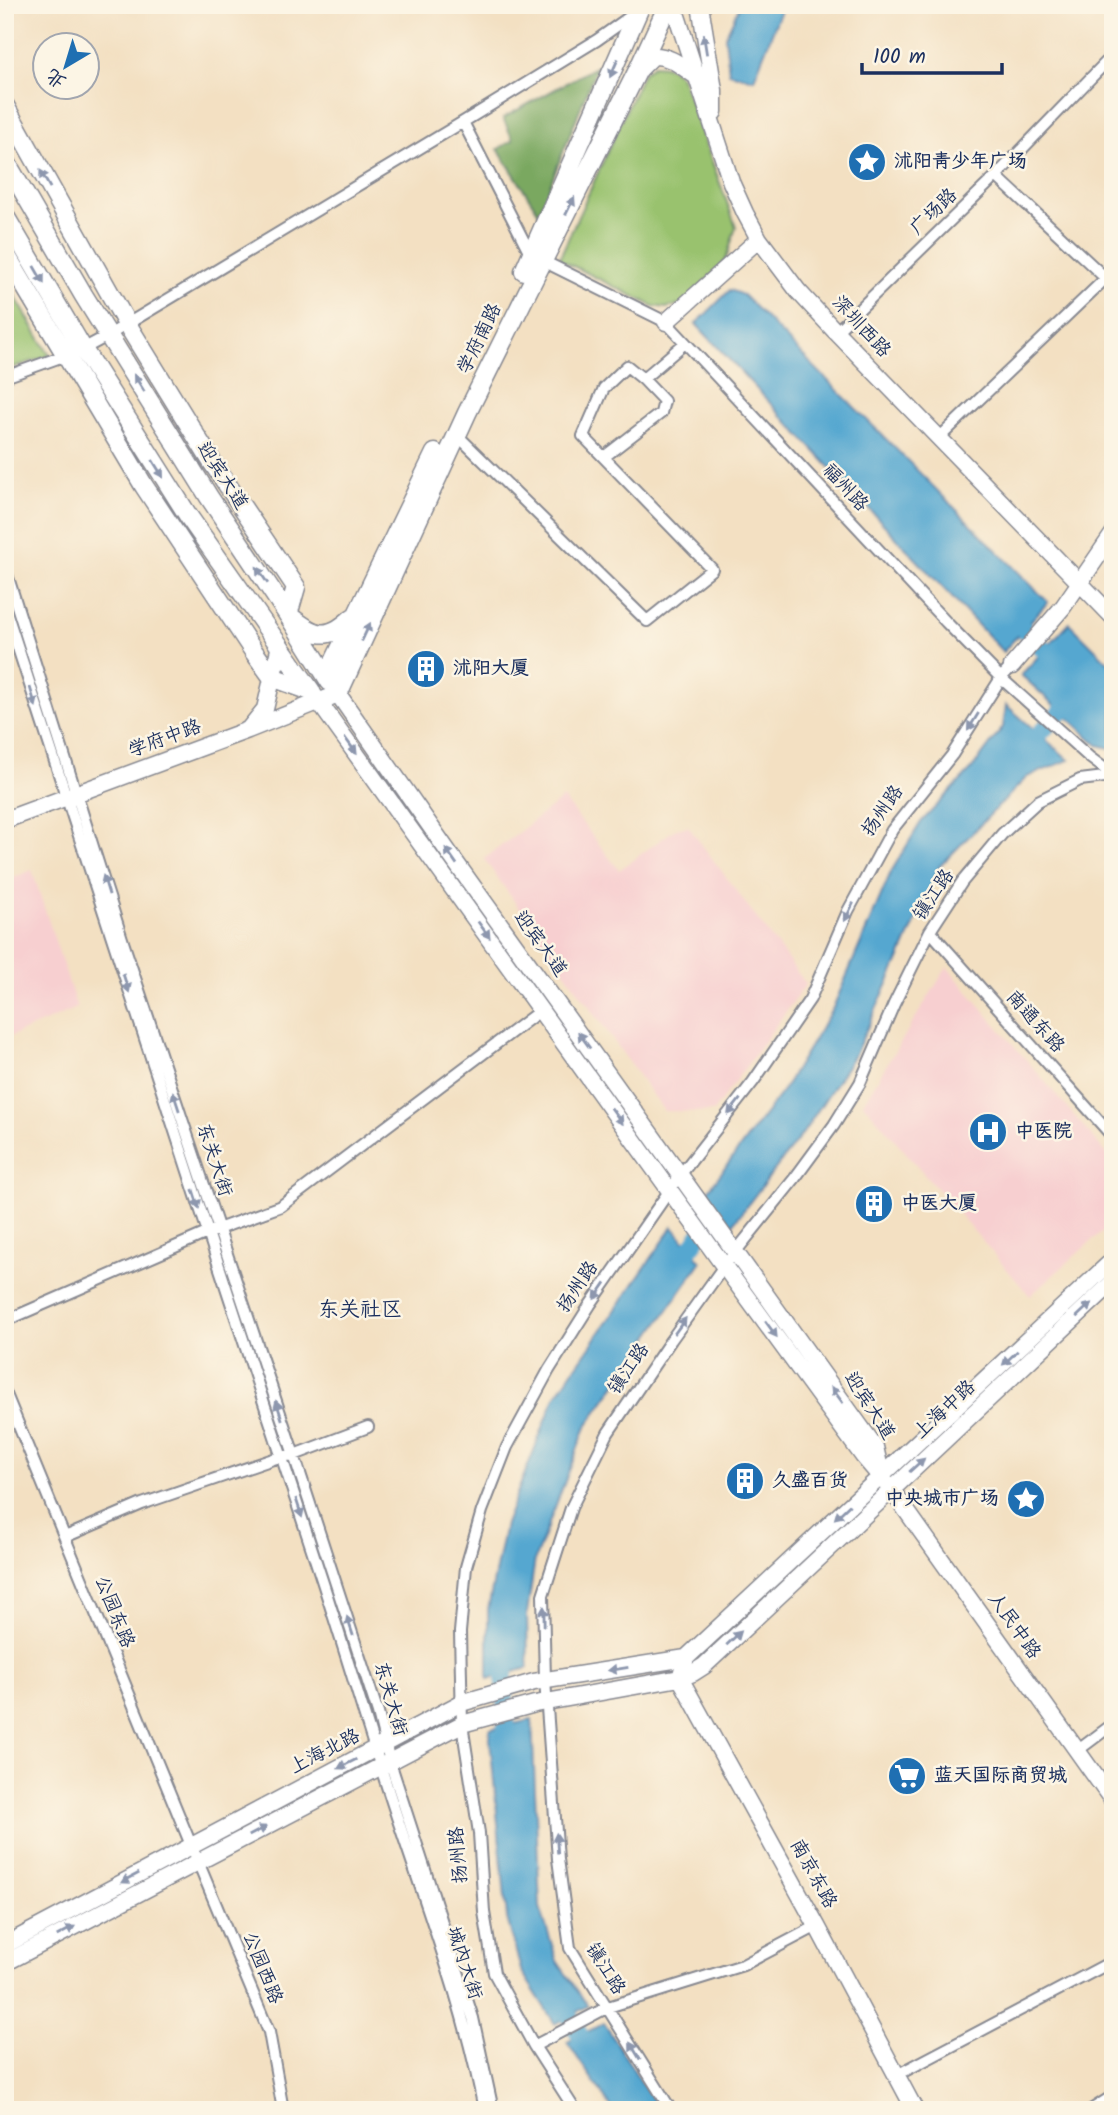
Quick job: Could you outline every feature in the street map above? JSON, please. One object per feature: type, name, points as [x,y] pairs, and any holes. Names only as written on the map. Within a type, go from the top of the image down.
[{"type":"main road","name":"学府南路","points":[[327,676],[537,257],[670,5]]},
{"type":"main road","name":"深圳西路","points":[[670,5],[731,182],[759,239],[798,291],[836,332],[1113,617]]},
{"type":"main road","points":[[700,5],[714,90],[715,132]]},
{"type":"main road","name":"学府南路","points":[[338,694],[537,257],[640,8]]},
{"type":"main road","points":[[637,72],[653,56],[662,56],[697,77]]},
{"type":"main road","points":[[5,106],[127,324],[212,462],[296,587],[288,615],[320,634],[338,631],[360,611]]},
{"type":"main road","name":"迎宾大道","points":[[5,160],[84,296],[209,497],[338,694],[874,1447],[881,1475]]},
{"type":"main road","name":"迎宾大道","points":[[5,216],[83,349],[189,517],[682,1208],[863,1456],[881,1475]]},
{"type":"main road","points":[[666,323],[759,239]]},
{"type":"main road","points":[[5,253],[144,486],[272,677],[315,696],[338,694]]},
{"type":"main road","name":"扬州路","points":[[1006,672],[1063,607],[1113,534]]},
{"type":"main road","points":[[248,730],[265,709],[280,645]]},
{"type":"main road","points":[[315,696],[327,676]]},
{"type":"main road","name":"学府中路","points":[[5,820],[248,730],[315,696]]},
{"type":"main road","name":"上海中路","points":[[686,1658],[1113,1260]]},
{"type":"main road","name":"上海中路","points":[[680,1678],[704,1665],[1113,1282]]},
{"type":"main road","name":"人民中路","points":[[881,1475],[1113,1801]]},
{"type":"main road","points":[[680,1678],[686,1658]]},
{"type":"main road","name":"上海北路","points":[[5,1945],[467,1701],[540,1681],[686,1658]]},
{"type":"main road","name":"上海北路","points":[[5,1963],[467,1722],[541,1702],[680,1678]]},
{"type":"main road","name":"南京东路","points":[[680,1678],[915,2110]]},
{"type":"street","points":[[5,377],[83,349],[109,335],[597,40],[640,8]]},
{"type":"street","name":"广场路","points":[[836,332],[996,176],[1113,55]]},
{"type":"street","points":[[463,122],[537,257]]},
{"type":"street","points":[[939,438],[1110,281],[996,176]]},
{"type":"street","name":"福州路","points":[[537,257],[666,323],[946,622],[1006,672],[1014,691],[1113,775]]},
{"type":"street","points":[[643,379],[685,342]]},
{"type":"street","points":[[457,435],[647,621],[712,569],[583,436],[604,388],[627,366],[664,401],[661,413],[604,457]]},
{"type":"street","name":"东关大街","points":[[5,568],[207,1233],[381,1746]]},
{"type":"street","name":"东关大街","points":[[5,608],[124,945],[294,1455],[378,1713],[385,1765]]},
{"type":"street","name":"扬州路","points":[[575,2110],[534,2046],[494,1973],[484,1912],[460,1632],[466,1567],[482,1511],[507,1447],[576,1326],[681,1174],[753,1082],[810,999],[848,911],[892,830],[952,755],[1006,672]]},
{"type":"street","name":"镇江路","points":[[671,2110],[570,1948],[540,1681],[543,1595],[571,1508],[608,1433],[671,1340],[720,1260],[795,1178],[834,1125],[860,1083],[930,930],[962,882],[1002,834],[1038,801],[1080,780],[1113,775]]},
{"type":"street","name":"南通东路","points":[[930,930],[1113,1137]]},
{"type":"street","points":[[5,1321],[207,1233],[286,1203],[541,1010]]},
{"type":"street","name":"公园东路","points":[[5,1392],[191,1845]]},
{"type":"street","points":[[65,1537],[142,1504],[294,1455],[368,1427]]},
{"type":"street","points":[[1077,1751],[1113,1724]]},
{"type":"street","name":"城内大街","points":[[385,1765],[464,2018],[484,2110]]},
{"type":"street","name":"城内大街","points":[[385,1765],[473,2018],[493,2110]]},
{"type":"street","name":"公园西路","points":[[191,1845],[269,2032],[283,2110]]},
{"type":"street","points":[[534,2046],[608,2007],[743,1965],[817,1926]]},
{"type":"street","points":[[897,2075],[1113,1961]]},
{"type":"street","points":[[1091,2110],[1113,2096]]},
{"type":"shaded area","points":[[563,798],[619,870],[674,830],[688,826],[806,984],[713,1112],[664,1111],[484,859]]},
{"type":"shaded area","points":[[32,870],[77,1008],[5,1039],[5,881]]},
{"type":"shaded area","name":"中医院","points":[[947,967],[1113,1161],[1113,1222],[1030,1296],[863,1103]]},
{"type":"green space","points":[[653,65],[669,67],[681,77],[736,227],[725,262],[684,304],[666,308],[653,306],[559,259],[643,73]]},
{"type":"green space","points":[[597,66],[539,213],[498,149],[513,140],[503,118]]},
{"type":"green space","points":[[5,279],[50,356],[5,370]]},
{"type":"water","points":[[740,5],[783,5],[754,79],[729,73],[725,37]]},
{"type":"water","points":[[730,290],[743,295],[1048,602],[1003,652],[696,324]]},
{"type":"water","points":[[1069,623],[1113,667],[1113,749],[1098,745],[1021,675]]},
{"type":"water","points":[[1006,705],[1069,760],[1027,777],[939,867],[856,1052],[803,1133],[732,1225],[707,1192],[783,1090],[833,1008],[891,872],[921,822],[971,770],[1003,727]]},
{"type":"water","points":[[673,1227],[701,1262],[586,1427],[535,1559],[527,1613],[528,1668],[488,1679],[488,1609],[505,1524],[555,1397]]},
{"type":"water","points":[[532,1720],[540,1907],[557,1961],[588,2006],[555,2024],[521,1970],[507,1918],[489,1729]]},
{"type":"water","points":[[604,2023],[659,2110],[613,2110],[567,2042]]},
{"type":"waterway","points":[[1007,612],[1061,667]]},
{"type":"waterway","points":[[1023,750],[1077,696]]},
{"type":"waterway","points":[[676,1268],[733,1189]]},
{"type":"waterway","points":[[503,1652],[507,1747]]},
{"type":"waterway","points":[[558,1997],[591,2055]]},
{"type":"place","name":"沭阳青少年广场","points":[[867,162]]},
{"type":"place","name":"沭阳大厦","points":[[426,669]]},
{"type":"place","name":"中医院","points":[[988,1132]]},
{"type":"place","name":"中医大厦","points":[[874,1204]]},
{"type":"place","name":"久盛百货","points":[[745,1481]]},
{"type":"place","name":"中央城市广场","points":[[1026,1499]]},
{"type":"place","name":"蓝天国际商贸城","points":[[907,1776]]},
{"type":"district","name":"东关社区","points":[[360,1310]]}]
